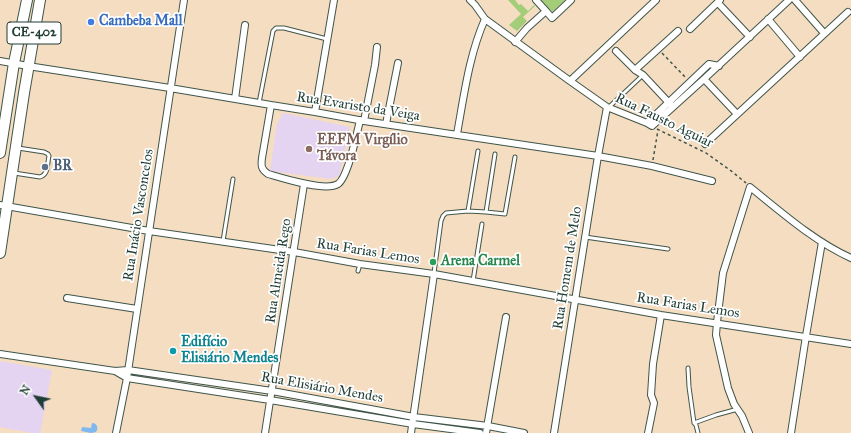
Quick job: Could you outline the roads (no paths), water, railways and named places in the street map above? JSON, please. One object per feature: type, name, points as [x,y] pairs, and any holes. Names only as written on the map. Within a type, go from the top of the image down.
[{"type":"main road","name":"CE-402","points":[[0,154],[14,63],[27,0]]},
{"type":"main road","name":"CE-402","points":[[0,253],[4,206],[12,173],[28,66],[40,0]]},
{"type":"main road","points":[[22,22],[36,24]]},
{"type":"street","name":"Rua Inácio Vasconcelos","points":[[116,433],[127,378],[184,0]]},
{"type":"street","points":[[315,112],[334,0]]},
{"type":"street","name":"Rua Fausto Aguiar","points":[[470,0],[485,19],[607,107],[650,124]]},
{"type":"street","points":[[536,0],[552,18],[571,0]]},
{"type":"street","points":[[570,81],[656,0]]},
{"type":"street","points":[[650,124],[673,107],[789,0]]},
{"type":"street","points":[[795,0],[824,33]]},
{"type":"street","points":[[690,29],[719,1],[750,37]]},
{"type":"street","points":[[516,42],[527,28],[546,11]]},
{"type":"street","points":[[705,144],[848,12]]},
{"type":"street","points":[[457,134],[475,46],[485,19]]},
{"type":"street","points":[[768,19],[800,57]]},
{"type":"street","points":[[235,99],[245,25]]},
{"type":"street","points":[[635,70],[678,31]]},
{"type":"street","points":[[271,106],[261,165],[264,171],[268,174],[304,184],[332,186],[338,183],[342,179],[349,162],[362,120],[375,65],[377,47]]},
{"type":"street","points":[[616,51],[635,70],[643,75],[673,107]]},
{"type":"street","name":"Rua Evaristo da Veiga","points":[[0,61],[170,88],[271,106],[598,156],[652,166],[712,181]]},
{"type":"street","points":[[386,124],[398,63]]},
{"type":"street","points":[[650,124],[668,102],[709,64],[718,66]]},
{"type":"street","points":[[704,79],[737,114]]},
{"type":"street","name":"Rua Homem de Melo","points":[[554,433],[607,107]]},
{"type":"street","name":"Rua Almeida Rego","points":[[265,433],[304,184]]},
{"type":"street","points":[[749,433],[738,409],[734,404],[728,388],[716,335],[716,322],[723,273],[750,187],[822,242],[851,258]]},
{"type":"street","name":"Rua Farias Lemos","points":[[4,206],[149,231],[434,274],[661,315],[716,322],[851,344]]},
{"type":"street","points":[[791,433],[822,242]]},
{"type":"street","points":[[411,433],[434,274]]},
{"type":"street","points":[[67,298],[137,309]]},
{"type":"street","points":[[648,433],[654,402],[651,395],[653,364],[661,315]]},
{"type":"street","points":[[486,433],[506,317]]},
{"type":"street","name":"Rua Elisiário Mendes","points":[[0,354],[115,371],[128,370],[272,391],[347,405],[488,426],[524,433]]},
{"type":"street","name":"Rua Elisiário Mendes","points":[[115,371],[127,378],[413,424],[480,433]]},
{"type":"street","points":[[205,390],[206,382]]},
{"type":"street","points":[[346,413],[347,405]]},
{"type":"lane","points":[[259,103],[272,31],[276,28],[284,28],[327,40]]},
{"type":"lane","points":[[607,107],[643,75]]},
{"type":"lane","points":[[12,173],[40,177],[43,176],[46,173],[49,156],[44,152],[16,147]]},
{"type":"lane","points":[[468,211],[478,150]]},
{"type":"lane","points":[[486,212],[495,154]]},
{"type":"lane","points":[[434,274],[441,221],[443,216],[446,213],[468,211],[505,214],[515,157]]},
{"type":"lane","points":[[223,241],[233,179]]},
{"type":"lane","points":[[473,281],[482,224]]},
{"type":"lane","points":[[585,236],[668,249]]},
{"type":"lane","points":[[358,271],[360,264]]},
{"type":"lane","points":[[688,368],[694,423],[698,433]]},
{"type":"lane","points":[[694,423],[738,409]]},
{"type":"water","points":[[92,423],[97,426],[96,432],[91,433],[81,431],[82,427],[91,428]]},
{"type":"place","name":"Cambeba Mall","points":[[91,22]]},
{"type":"place","name":"EEFM Virgílio Távora","points":[[309,149]]},
{"type":"place","name":"BR","points":[[45,167]]},
{"type":"place","name":"Arena Carmel","points":[[433,262]]},
{"type":"place","name":"Edifício Elisiário Mendes","points":[[173,351]]}]
